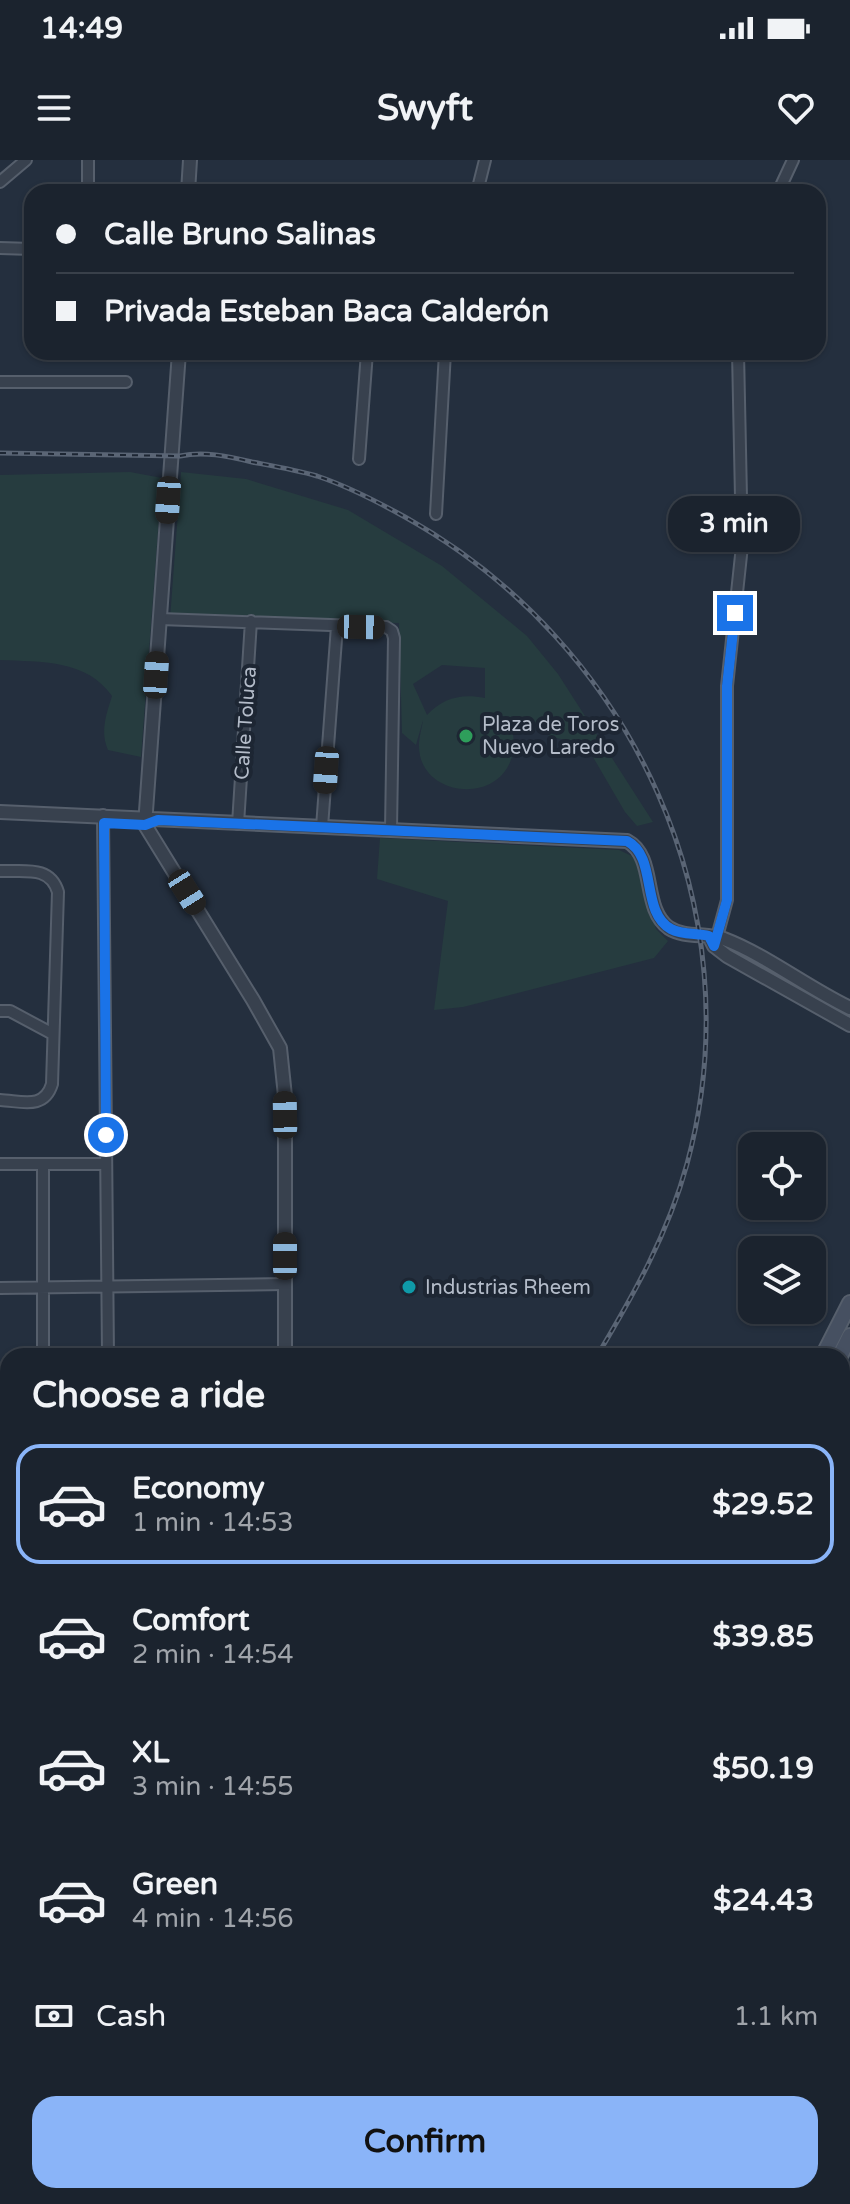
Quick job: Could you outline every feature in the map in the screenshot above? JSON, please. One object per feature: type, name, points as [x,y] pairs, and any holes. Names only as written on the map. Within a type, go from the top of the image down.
[{"type":"main road","points":[[827,1348],[850,1303]]},
{"type":"street","points":[[0,182],[26,160]]},
{"type":"street","points":[[88,160],[88,184]]},
{"type":"street","points":[[188,184],[190,160]]},
{"type":"street","points":[[479,184],[485,160]]},
{"type":"street","points":[[782,184],[793,160]]},
{"type":"street","points":[[0,248],[24,249]]},
{"type":"street","points":[[178,360],[149,821],[280,1048],[285,1096],[285,1348]]},
{"type":"street","points":[[359,459],[366,360]]},
{"type":"street","points":[[436,514],[445,360]]},
{"type":"street","points":[[713,940],[727,900],[727,686],[742,546],[738,360]]},
{"type":"street","points":[[0,382],[126,382]]},
{"type":"street","points":[[160,619],[386,627],[392,631],[391,830]]},
{"type":"street","name":"Calle Toluca","points":[[238,824],[251,621]]},
{"type":"street","points":[[322,827],[337,626]]},
{"type":"street","points":[[0,812],[627,841],[639,852],[655,909],[667,926],[678,932],[713,940],[850,1008]]},
{"type":"street","points":[[0,819],[104,819]]},
{"type":"street","points":[[104,819],[108,1348]]},
{"type":"street","points":[[0,871],[45,873],[54,880],[58,892],[52,1084],[48,1096],[40,1102],[0,1100]]},
{"type":"street","points":[[713,940],[727,956],[850,1025]]},
{"type":"street","points":[[0,1011],[10,1011],[53,1034]]},
{"type":"street","points":[[0,1164],[106,1164]]},
{"type":"street","points":[[43,1164],[43,1348]]},
{"type":"street","points":[[0,1288],[285,1284]]},
{"type":"green space","points":[[130,472],[162,478],[141,757],[108,750],[104,730],[112,696],[89,675],[62,665],[0,660],[0,475]]},
{"type":"green space","points":[[181,472],[246,479],[348,510],[442,566],[527,636],[558,674],[653,822],[637,826],[625,812],[586,745],[551,736],[532,726],[512,727],[513,752],[506,770],[494,782],[479,788],[462,789],[446,785],[432,776],[422,763],[419,745],[423,720],[416,745],[402,733],[399,623],[170,619]],"holes":[[[442,665],[485,668],[485,698],[453,698],[439,704],[427,715],[413,684]]]},
{"type":"green space","points":[[380,838],[619,850],[634,857],[656,929],[668,941],[654,958],[463,1007],[434,1010],[448,901],[377,879]]},
{"type":"railway","points":[[0,453],[216,455],[301,472],[340,485],[405,517],[485,571],[555,636],[613,710],[657,792],[688,881],[704,973],[704,1068],[687,1164],[670,1215],[637,1286],[602,1348]]},
{"type":"place","name":"Plaza de Toros Nuevo Laredo","points":[[466,736]]},
{"type":"place","name":"Industrias Rheem","points":[[409,1287]]},
{"type":"route","points":[[106,1135],[104,823],[145,825],[158,820],[627,841],[639,852],[655,909],[661,919],[672,930],[709,936],[714,946],[727,900],[727,686],[735,613]]}]
